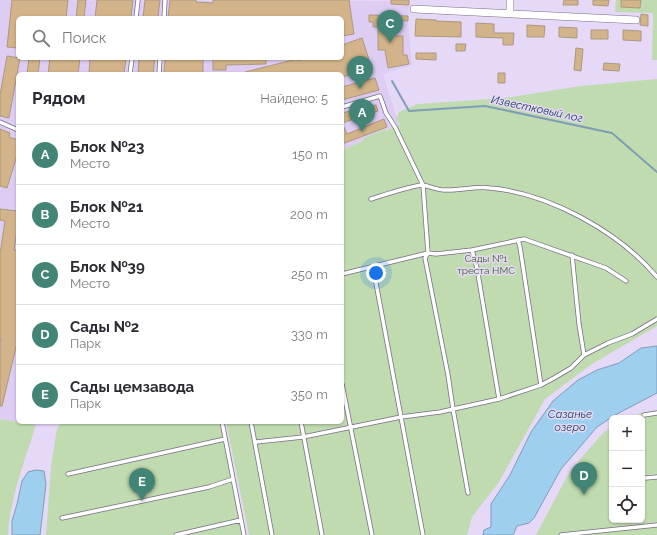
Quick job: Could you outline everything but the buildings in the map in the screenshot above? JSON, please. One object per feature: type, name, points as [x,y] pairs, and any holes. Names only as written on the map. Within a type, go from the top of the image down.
[{"type":"street","points":[[510,0],[510,13]]},
{"type":"street","points":[[414,9],[636,20]]},
{"type":"lane","points":[[136,16],[138,0]]},
{"type":"lane","points":[[164,16],[165,0]]},
{"type":"lane","points":[[130,72],[132,60]]},
{"type":"lane","points":[[159,72],[160,60]]},
{"type":"lane","points":[[344,106],[380,96],[386,113],[395,127],[423,185],[428,253],[425,258],[443,348],[468,493]]},
{"type":"lane","points":[[0,122],[16,129]]},
{"type":"lane","points":[[371,199],[423,185],[445,190],[488,187],[516,192],[579,215],[625,246],[657,277]]},
{"type":"lane","points":[[344,273],[428,253],[436,254],[472,250],[524,239],[606,268],[626,281]]},
{"type":"lane","points":[[518,240],[541,385]]},
{"type":"lane","points":[[472,250],[477,268],[499,399]]},
{"type":"lane","points":[[572,255],[579,324],[584,355]]},
{"type":"lane","points":[[373,267],[423,535]]},
{"type":"lane","points":[[256,442],[303,437],[350,427],[440,412],[499,399],[541,385],[571,368],[584,355],[608,343],[632,334],[657,319]]},
{"type":"lane","points":[[344,395],[372,535]]},
{"type":"lane","points":[[644,415],[657,413]]},
{"type":"lane","points":[[222,424],[244,535]]},
{"type":"lane","points":[[252,424],[272,535]]},
{"type":"lane","points":[[301,424],[322,535]]},
{"type":"lane","points":[[68,474],[225,439]]},
{"type":"lane","points":[[646,478],[657,476]]},
{"type":"lane","points":[[62,518],[210,487],[233,479]]},
{"type":"lane","points":[[176,535],[241,520]]},
{"type":"lane","points":[[561,535],[657,525]]},
{"type":"shaded area","points":[[0,0],[409,1],[408,21],[412,65],[383,74],[399,125],[344,149],[344,72],[16,72],[16,422],[0,419]]},
{"type":"green space","points":[[616,0],[657,0],[657,60],[652,60],[653,13],[615,12]]},
{"type":"green space","name":"Сады №1 треста НМС","points":[[657,79],[657,326],[592,364],[545,399],[499,482],[472,517],[467,535],[249,535],[226,424],[344,424],[344,149],[363,141],[364,138],[399,125],[400,123],[396,121],[399,112],[418,104],[504,98],[581,86]]},
{"type":"green space","points":[[657,410],[657,535],[536,535],[570,471],[604,432],[609,430],[609,523],[645,523],[645,415],[637,415]]},
{"type":"green space","points":[[0,419],[16,422],[16,424],[36,425],[15,493],[9,521],[8,535],[0,535]]},
{"type":"green space","points":[[61,424],[220,424],[242,535],[46,535],[51,466],[57,429]]},
{"type":"water","name":"Сазанье озеро","points":[[657,346],[657,393],[615,415],[609,415],[609,419],[597,427],[561,469],[534,518],[529,523],[517,526],[513,535],[483,535],[484,530],[491,527],[491,504],[510,475],[531,432],[553,401],[578,380],[597,370],[619,363],[641,348]]},
{"type":"water","points":[[36,470],[44,471],[46,484],[40,535],[12,535],[12,521],[22,481],[28,472]]},
{"type":"waterway","name":"Известковый лог","points":[[392,81],[409,111],[485,106],[612,133],[657,172]]},
{"type":"place","name":"Блок №39","points":[[390,43]]},
{"type":"place","name":"Блок №21","points":[[360,89]]},
{"type":"place","name":"Блок №23","points":[[362,132]]},
{"type":"place","name":"Сады №2","points":[[584,495]]},
{"type":"place","name":"Сады цемзавода","points":[[142,501]]}]
